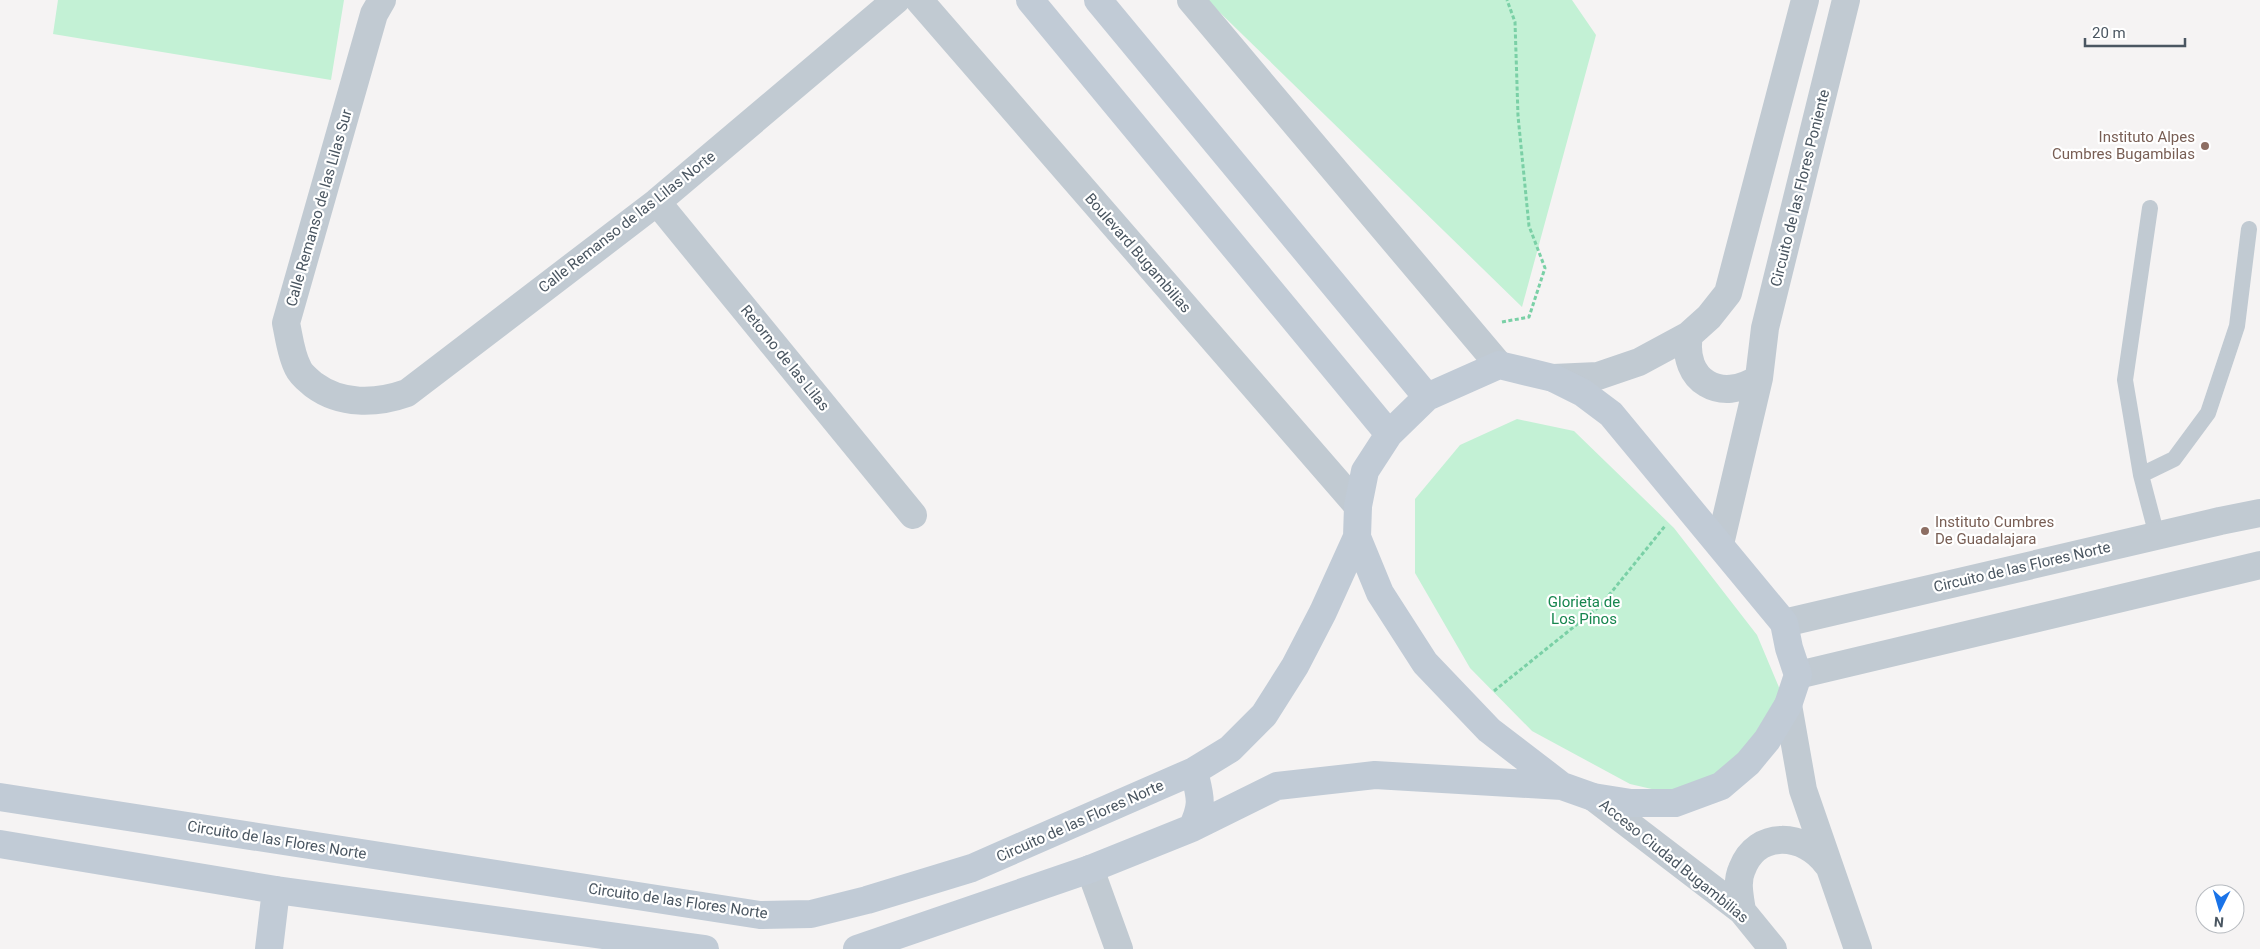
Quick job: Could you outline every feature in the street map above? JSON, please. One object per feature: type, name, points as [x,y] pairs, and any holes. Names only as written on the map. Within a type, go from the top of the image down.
[{"type":"street","name":"Calle Remanso de las Lilas Sur","points":[[338,397],[321,390],[307,380],[298,369],[286,322],[374,14],[382,0]]},
{"type":"street","name":"Calle Remanso de las Lilas Norte","points":[[338,397],[356,401],[374,401],[407,393],[657,202],[896,0]]},
{"type":"street","name":"Boulevard Bugambilias","points":[[918,0],[1358,506]]},
{"type":"street","points":[[1030,0],[1389,434]]},
{"type":"street","points":[[1098,0],[1427,397]]},
{"type":"street","points":[[857,949],[1090,869],[1192,828],[1277,786],[1375,775],[1562,786],[1593,797],[1631,803],[1675,803],[1721,786],[1748,763],[1767,740],[1788,705],[1798,675],[1789,648],[1784,623],[1611,414],[1583,393],[1553,378],[1499,365],[1191,0]]},
{"type":"street","points":[[1553,378],[1598,376],[1640,362],[1689,335],[1709,318],[1728,293],[1806,0]]},
{"type":"street","name":"Circuito de las Flores Poniente","points":[[1720,544],[1759,378],[1766,328],[1846,0]]},
{"type":"street","name":"Retorno de las Lilas","points":[[657,202],[913,515]]},
{"type":"street","points":[[1689,335],[1687,348],[1689,362],[1696,374],[1706,383],[1719,389],[1733,390],[1747,386],[1759,378]]},
{"type":"street","points":[[1499,365],[1427,397],[1389,434],[1364,471],[1358,506],[1357,537],[1380,593],[1425,663],[1489,730],[1562,786]]},
{"type":"street","name":"Circuito de las Flores Norte","points":[[1784,623],[2260,513]]},
{"type":"street","name":"Circuito de las Flores Norte","points":[[0,797],[769,915],[811,914],[867,900],[972,868],[1194,771],[1230,749],[1264,715],[1295,666],[1324,612],[1357,537]]},
{"type":"street","points":[[1798,675],[2260,565]]},
{"type":"street","points":[[1788,705],[1803,790],[1858,949]]},
{"type":"street","points":[[1192,828],[1200,810],[1200,797],[1194,771]]},
{"type":"street","name":"Acceso Ciudad Bugambilias","points":[[1593,797],[1742,911],[1774,949]]},
{"type":"street","points":[[1742,911],[1738,883],[1742,868],[1749,856],[1760,846],[1785,839],[1798,841],[1820,854],[1828,865]]},
{"type":"street","points":[[0,844],[276,890],[705,949]]},
{"type":"street","points":[[1090,869],[1119,949]]},
{"type":"street","points":[[269,949],[276,890]]},
{"type":"lane","points":[[2150,208],[2125,380],[2141,475],[2157,536]]},
{"type":"lane","points":[[2141,475],[2174,459],[2208,413],[2237,326],[2249,229]]},
{"type":"path","points":[[1469,329],[1529,317],[1545,268],[1529,226],[1518,116],[1515,22],[1507,0]]},
{"type":"path","points":[[1472,712],[1497,689],[1601,605],[1685,502]]},
{"type":"green space","points":[[58,0],[344,0],[331,80],[53,34]]},
{"type":"green space","points":[[1207,0],[1572,0],[1596,35],[1522,307]]},
{"type":"green space","name":"Glorieta de Los Pinos","points":[[1517,419],[1574,431],[1674,528],[1757,635],[1781,692],[1761,739],[1717,782],[1669,793],[1630,784],[1532,731],[1470,668],[1415,573],[1415,499],[1460,445]]},
{"type":"place","name":"Instituto Alpes Cumbres Bugambilas","points":[[2205,146]]},
{"type":"place","name":"Instituto Cumbres De Guadalajara","points":[[1925,531]]}]
